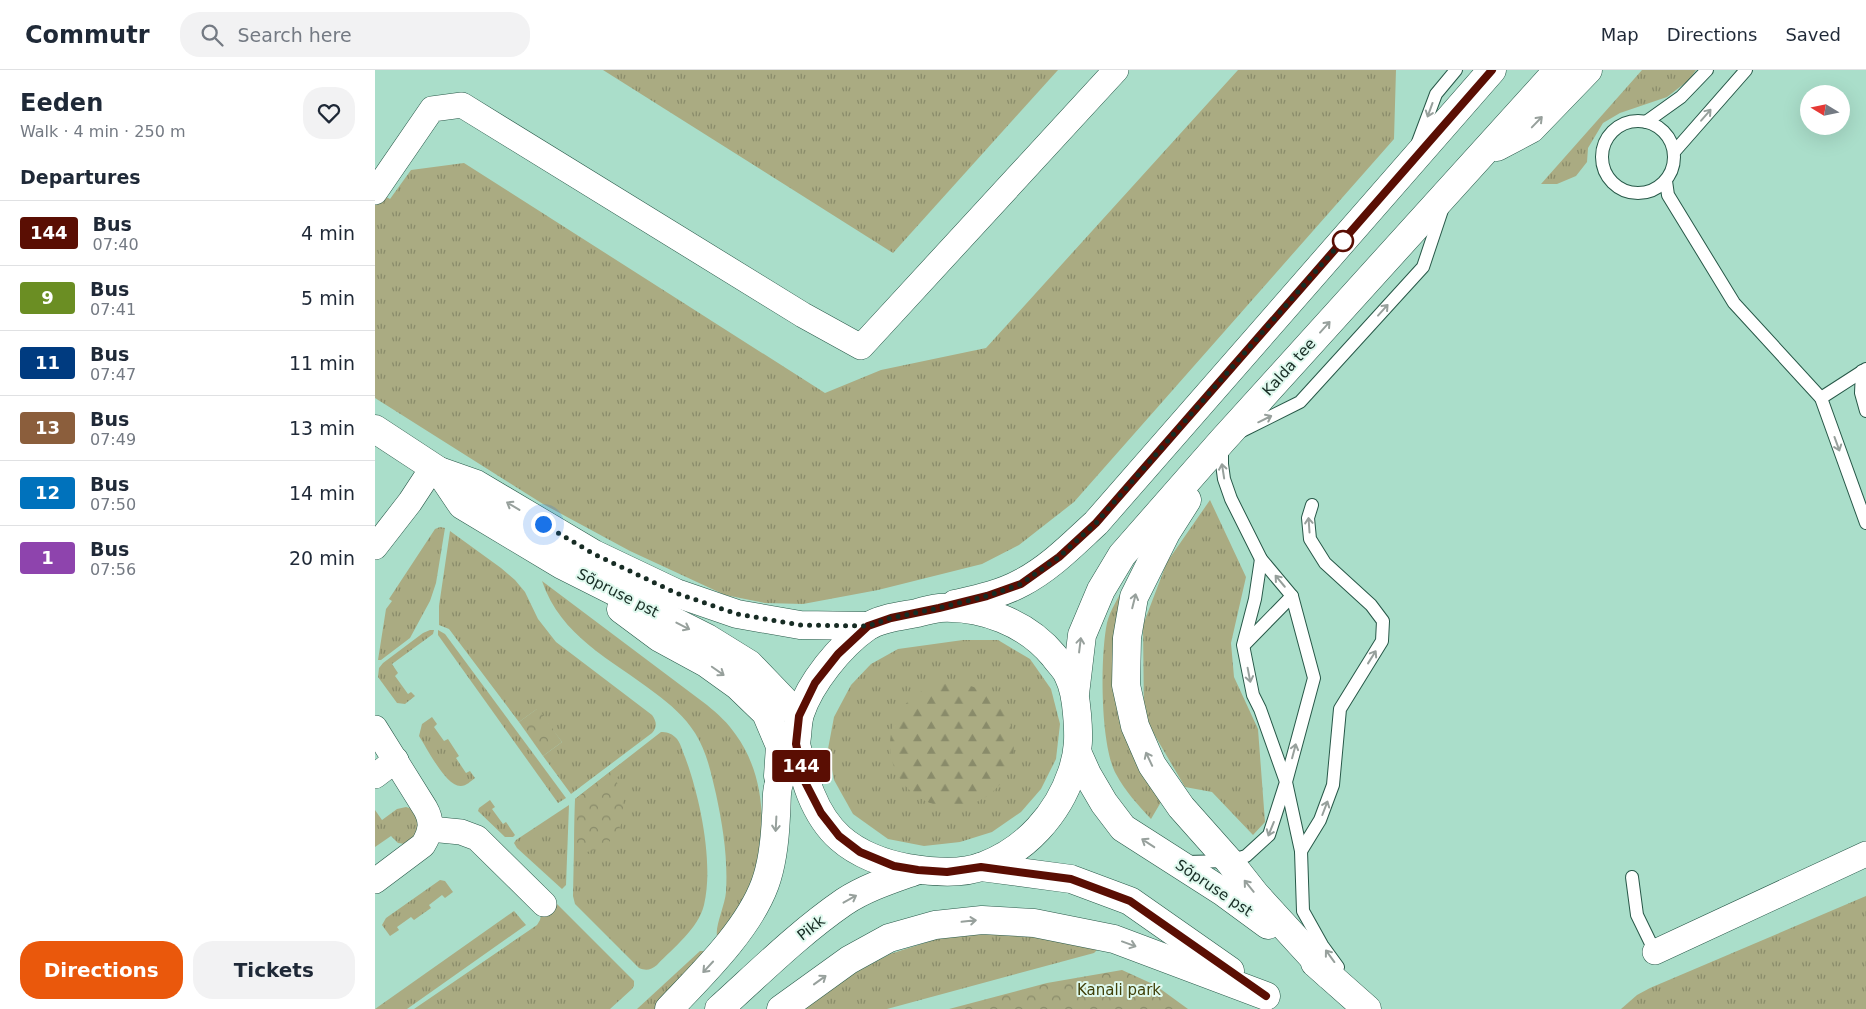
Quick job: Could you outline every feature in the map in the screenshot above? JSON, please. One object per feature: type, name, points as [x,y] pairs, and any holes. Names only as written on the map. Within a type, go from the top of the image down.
[{"type":"street","points":[[377,185],[432,109],[462,105],[803,315],[861,347],[1116,70]]},
{"type":"street","points":[[778,787],[796,744],[799,716],[815,683],[838,654],[868,626],[891,618],[987,596],[1021,584],[1065,552],[1096,523],[1492,70]]},
{"type":"street","name":"Kalda tee","points":[[1075,694],[1082,635],[1101,590],[1122,554],[1558,70]]},
{"type":"street","points":[[1481,156],[1531,129],[1588,70]]},
{"type":"street","name":"Sõpruse pst","points":[[375,429],[436,469],[476,484],[594,554],[676,593],[737,614],[800,625],[868,626]]},
{"type":"street","points":[[1222,441],[1167,534],[1134,597],[1127,638],[1126,684],[1135,726],[1152,765],[1181,807],[1229,861],[1255,894],[1329,975]]},
{"type":"street","points":[[375,547],[436,469]]},
{"type":"street","name":"Sõpruse pst","points":[[436,469],[462,505],[562,565],[707,638],[749,664],[799,716]]},
{"type":"street","points":[[562,565],[660,638],[706,663],[739,686],[766,714],[780,746],[775,849],[764,886],[751,911],[721,954],[669,1009]]},
{"type":"street","points":[[796,744],[805,782],[821,813],[839,836],[860,852],[894,866],[947,872],[981,867],[1011,854],[1035,834],[1052,812],[1069,782],[1078,754],[1075,694],[1068,674],[1044,645],[1022,628],[976,610],[939,608]]},
{"type":"street","points":[[375,728],[429,816],[430,830],[423,845],[375,880]]},
{"type":"street","name":"Sõpruse pst","points":[[1078,754],[1087,774],[1104,802],[1123,828],[1223,892],[1329,975],[1368,1009]]},
{"type":"street","points":[[375,776],[396,760]]},
{"type":"street","points":[[430,830],[461,832],[477,838],[544,904]]},
{"type":"street","points":[[1655,952],[1866,854]]},
{"type":"street","points":[[981,867],[1071,879],[1130,901],[1273,1003]]},
{"type":"street","name":"Pikk","points":[[719,1009],[799,936],[846,902],[879,884],[918,870]]},
{"type":"street","points":[[781,1009],[849,960],[889,938],[935,925],[982,920],[1034,923],[1114,938],[1273,1003]]},
{"type":"lane","points":[[1410,165],[1436,94],[1456,70]]},
{"type":"lane","points":[[1646,122],[1681,97],[1707,70]]},
{"type":"lane","points":[[1674,152],[1746,70]]},
{"type":"lane","points":[[1634,122],[1646,122],[1656,126],[1671,142],[1674,152],[1671,172],[1666,181],[1658,188],[1648,192],[1627,192],[1618,187],[1610,180],[1603,160],[1604,149],[1608,139],[1615,130],[1634,122]]},
{"type":"lane","points":[[1666,181],[1668,195],[1733,303],[1821,398],[1866,523]]},
{"type":"lane","points":[[1821,398],[1864,370]]},
{"type":"lane","points":[[1864,370],[1861,393],[1866,411]]},
{"type":"lane","points":[[1175,862],[1229,861],[1246,856],[1269,835],[1286,782],[1314,678],[1293,596],[1261,559],[1231,499],[1224,479],[1222,441]]},
{"type":"lane","points":[[1301,851],[1320,820],[1333,785],[1340,709],[1382,641],[1383,621],[1371,605],[1325,562],[1310,538],[1307,518],[1312,505]]},
{"type":"lane","points":[[1261,559],[1255,599],[1243,645],[1253,695],[1260,709],[1286,782],[1301,851],[1303,910],[1322,945],[1368,1009]]},
{"type":"lane","points":[[1243,645],[1293,596]]},
{"type":"lane","points":[[1632,877],[1637,915],[1655,952]]},
{"type":"green space","points":[[603,70],[1058,70],[893,253]]},
{"type":"green space","points":[[1238,70],[1396,70],[1394,139],[1074,502],[1019,545],[982,564],[878,590],[803,604],[765,603],[725,595],[630,551],[543,504],[375,398],[375,191],[390,199],[411,170],[464,163],[825,393],[881,370],[986,348]]},
{"type":"green space","points":[[1642,70],[1696,70],[1689,80],[1667,97],[1620,113],[1603,123],[1588,148],[1587,162],[1576,176],[1557,184],[1541,184]]},
{"type":"green space","points":[[1210,500],[1246,577],[1231,643],[1234,677],[1258,729],[1265,822],[1253,835],[1212,792],[1185,787],[1144,717],[1143,625],[1167,562]]},
{"type":"green space","points":[[445,528],[436,583],[430,601],[410,638],[381,660],[378,660],[386,609],[392,601],[389,599],[435,529]]},
{"type":"green space","points":[[450,531],[515,580],[525,592],[538,619],[556,642],[652,715],[655,720],[656,727],[652,733],[571,794],[543,756],[562,742],[537,709],[519,722],[449,629],[439,625],[439,606]]},
{"type":"green space","points":[[542,581],[711,708],[730,727],[746,751],[753,768],[761,804],[761,842],[758,860],[745,904],[717,936],[717,927],[726,892],[726,855],[716,794],[703,748],[687,722],[672,706],[589,645],[575,632],[561,617]]},
{"type":"green space","points":[[1125,585],[1124,598],[1161,802],[1151,819],[1128,792],[1116,774],[1111,761],[1104,722],[1103,656],[1107,623],[1110,613]]},
{"type":"green space","points":[[434,630],[433,634],[392,664],[398,673],[395,676],[408,694],[411,692],[415,696],[405,704],[397,703],[378,677],[379,668],[423,633]]},
{"type":"green space","points":[[438,630],[445,634],[566,798],[558,803],[438,635]]},
{"type":"green space","points":[[963,640],[998,640],[1030,659],[1051,689],[1060,724],[1056,759],[1041,789],[1021,812],[992,832],[960,842],[924,846],[888,839],[853,814],[834,780],[828,749],[834,717],[851,685],[871,664],[898,649]]},
{"type":"green space","points":[[952,683],[976,688],[995,702],[1009,721],[1014,745],[1009,769],[995,788],[976,802],[952,807],[928,802],[909,788],[895,769],[890,745],[895,721],[909,702],[928,688]]},
{"type":"green space","points":[[538,708],[562,742],[543,756],[519,722]]},
{"type":"green space","points":[[432,717],[437,724],[434,727],[444,741],[448,739],[459,756],[456,758],[466,773],[470,771],[475,778],[467,784],[455,785],[443,774],[419,736],[422,724]]},
{"type":"green space","points":[[661,732],[670,734],[677,739],[691,773],[704,830],[707,888],[704,905],[697,922],[657,965],[646,970],[639,968],[575,904],[573,896],[575,799]]},
{"type":"green space","points":[[620,764],[625,771],[615,779],[624,805],[623,818],[619,830],[602,847],[589,852],[574,853],[575,799]]},
{"type":"green space","points":[[490,800],[495,807],[492,809],[503,824],[506,822],[515,835],[513,837],[505,837],[478,811],[479,808]]},
{"type":"green space","points":[[569,805],[566,885],[562,889],[517,848],[514,843]]},
{"type":"green space","points":[[406,807],[416,810],[421,833],[405,844],[398,843],[391,836],[375,847],[375,810],[382,820],[397,809]]},
{"type":"green space","points":[[440,880],[445,881],[453,892],[445,898],[442,895],[429,905],[431,908],[414,920],[411,917],[397,927],[399,930],[390,936],[382,925],[386,918]]},
{"type":"green space","points":[[1866,896],[1866,1009],[1621,1009],[1637,995],[1650,988]]},
{"type":"green space","points":[[554,901],[634,981],[632,989],[610,1009],[414,1009],[537,925],[541,915]]},
{"type":"green space","points":[[514,911],[526,925],[407,1009],[375,1009]]},
{"type":"green space","points":[[984,931],[1022,933],[1101,946],[1094,953],[887,1009],[802,1009],[838,982],[890,954],[940,938]]},
{"type":"green space","points":[[700,951],[705,951],[659,1009],[637,1009]]},
{"type":"green space","name":"Kanali park","points":[[1122,970],[1155,985],[1188,1009],[949,1009],[1047,983]]},
{"type":"bus line","name":"144","points":[[1266,996],[1130,901],[1071,879],[981,867],[947,872],[918,870],[894,866],[860,852],[839,836],[821,813],[805,782],[796,744],[799,716],[815,683],[838,654],[868,626],[891,618],[987,596],[1021,584],[1059,557],[1096,523],[1492,70]]},
{"type":"route","points":[[543,524],[594,554],[676,593],[737,614],[800,625],[868,626],[891,618],[987,596],[1021,584],[1059,557],[1096,523],[1344,239],[1343,241]]}]
